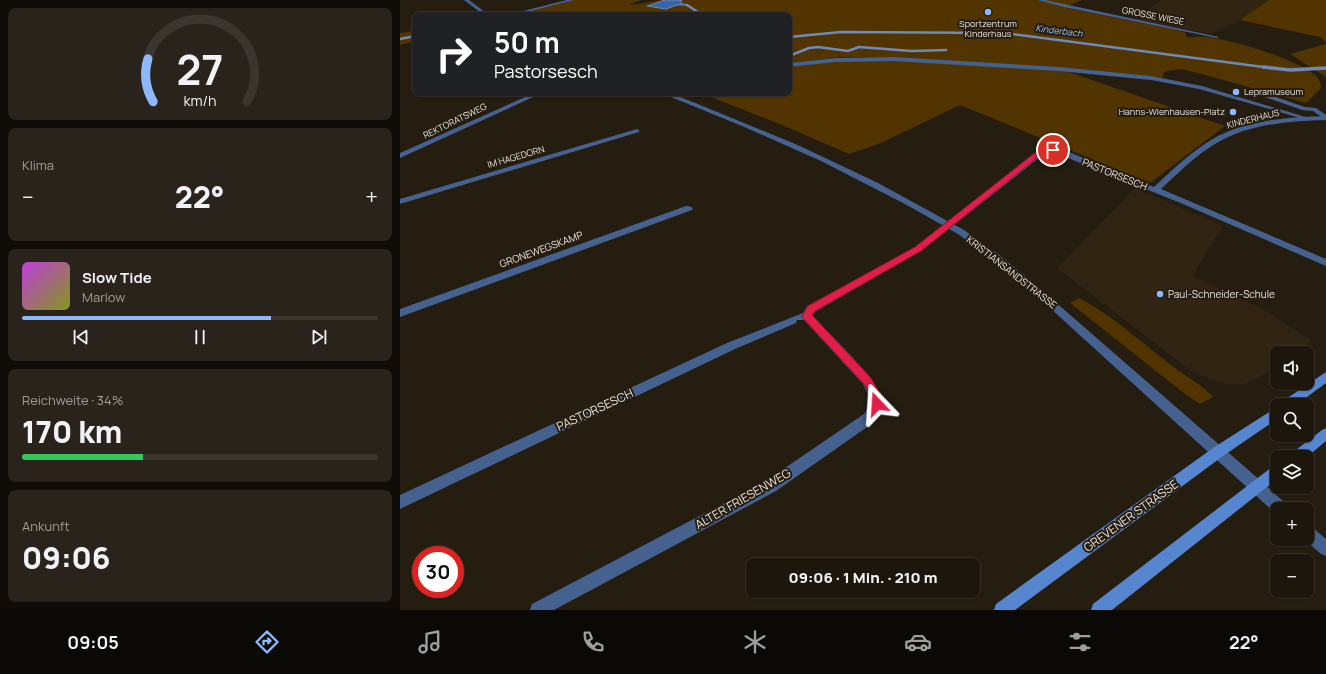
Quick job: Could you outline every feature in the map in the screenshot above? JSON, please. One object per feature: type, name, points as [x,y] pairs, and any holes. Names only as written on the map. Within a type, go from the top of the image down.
[{"type":"main road","points":[[1296,398],[1326,377]]},
{"type":"main road","name":"GREVENER STRASSE","points":[[1002,610],[1218,452],[1270,417]]},
{"type":"main road","points":[[1306,450],[1326,434]]},
{"type":"main road","points":[[1099,610],[1270,476]]},
{"type":"street","points":[[466,0],[482,12]]},
{"type":"street","points":[[522,12],[572,0]]},
{"type":"street","name":"GROSSE WIESE","points":[[1040,0],[1217,37]]},
{"type":"street","points":[[792,65],[836,60],[894,59],[1059,69],[1151,78],[1200,87],[1306,118]]},
{"type":"street","name":"REKTORATSWEG","points":[[400,156],[532,96]]},
{"type":"street","name":"KRISTIANSANDSTRASSE","points":[[672,96],[724,115],[804,150],[947,224],[987,251],[1038,291],[1218,452]]},
{"type":"street","points":[[1267,96],[1304,109],[1314,110],[1326,118]]},
{"type":"street","name":"KINDERHAUS","points":[[1154,190],[1209,144],[1222,137],[1261,125],[1291,119],[1326,118]]},
{"type":"street","name":"IM HAGEDORN","points":[[400,202],[637,131]]},
{"type":"street","name":"PASTORSESCH","points":[[400,502],[731,346],[799,318],[811,309],[918,249],[940,232],[947,224],[1037,155],[1046,151],[1053,150],[1066,154],[1326,263]]},
{"type":"street","name":"GRONEWEGSKAMP","points":[[400,313],[689,208]]},
{"type":"street","name":"ALTER FRIESENWEG","points":[[538,610],[771,486],[863,424],[873,414],[877,404],[875,393],[868,381],[799,318]]},
{"type":"street","points":[[1218,452],[1273,502]]},
{"type":"street","points":[[1314,538],[1326,549]]},
{"type":"shaded area","points":[[569,0],[641,0],[629,5],[665,0],[648,5],[666,9],[677,5],[685,5],[680,3],[682,0],[1082,0],[1068,6],[1067,8],[1178,30],[1186,33],[1186,37],[1219,39],[1264,51],[1306,69],[1318,78],[1321,88],[1306,103],[1180,69],[1163,73],[1163,78],[1008,65],[866,57],[841,57],[792,63],[792,12],[526,12]]},
{"type":"shaded area","points":[[1162,0],[1269,0],[1240,20],[1211,34],[1133,19]]},
{"type":"shaded area","points":[[1269,0],[1326,0],[1326,42],[1320,37],[1240,20]]},
{"type":"shaded area","points":[[412,31],[412,42],[400,45],[400,33]]},
{"type":"shaded area","points":[[1326,44],[1326,77],[1290,54]]},
{"type":"shaded area","points":[[852,60],[904,61],[1066,71],[1225,126],[1150,183],[960,105],[881,143],[849,154],[782,125],[709,96],[792,96],[792,67]]},
{"type":"shaded area","name":"Paul-Schneider-Schule","points":[[1135,188],[1223,226],[1192,276],[1268,312],[1312,341],[1305,346],[1270,346],[1270,371],[1257,379],[1244,384],[1227,384],[1209,379],[1190,370],[1057,268]]},
{"type":"shaded area","points":[[1079,298],[1115,321],[1213,397],[1200,404],[1185,394],[1070,303]]},
{"type":"water","points":[[665,0],[682,0],[680,3],[687,5],[677,5],[666,9],[647,6]]},
{"type":"waterway","points":[[687,5],[698,12]]},
{"type":"waterway","name":"Kinderbach","points":[[792,37],[841,32],[1004,33],[1265,67]]},
{"type":"waterway","name":"Kinderbach","points":[[400,39],[412,37]]},
{"type":"waterway","points":[[792,55],[809,48],[818,47],[848,51],[859,47],[912,51],[946,50]]},
{"type":"waterway","name":"Kinderbach","points":[[1265,67],[1290,70],[1326,68]]},
{"type":"waterway","name":"Kinderbach","points":[[1265,67],[1271,68]]},
{"type":"place","name":"Sportzentrum Kinderhaus","points":[[988,12]]},
{"type":"place","name":"Lepramuseum","points":[[1236,92]]},
{"type":"place","name":"Hanns-Wienhausen-Platz","points":[[1233,112]]},
{"type":"place","name":"Paul-Schneider-Schule","points":[[1160,294]]},
{"type":"route","points":[[877,404],[875,393],[868,381],[806,316],[811,309],[918,249],[940,232],[947,224],[1037,155],[1053,150]]}]
